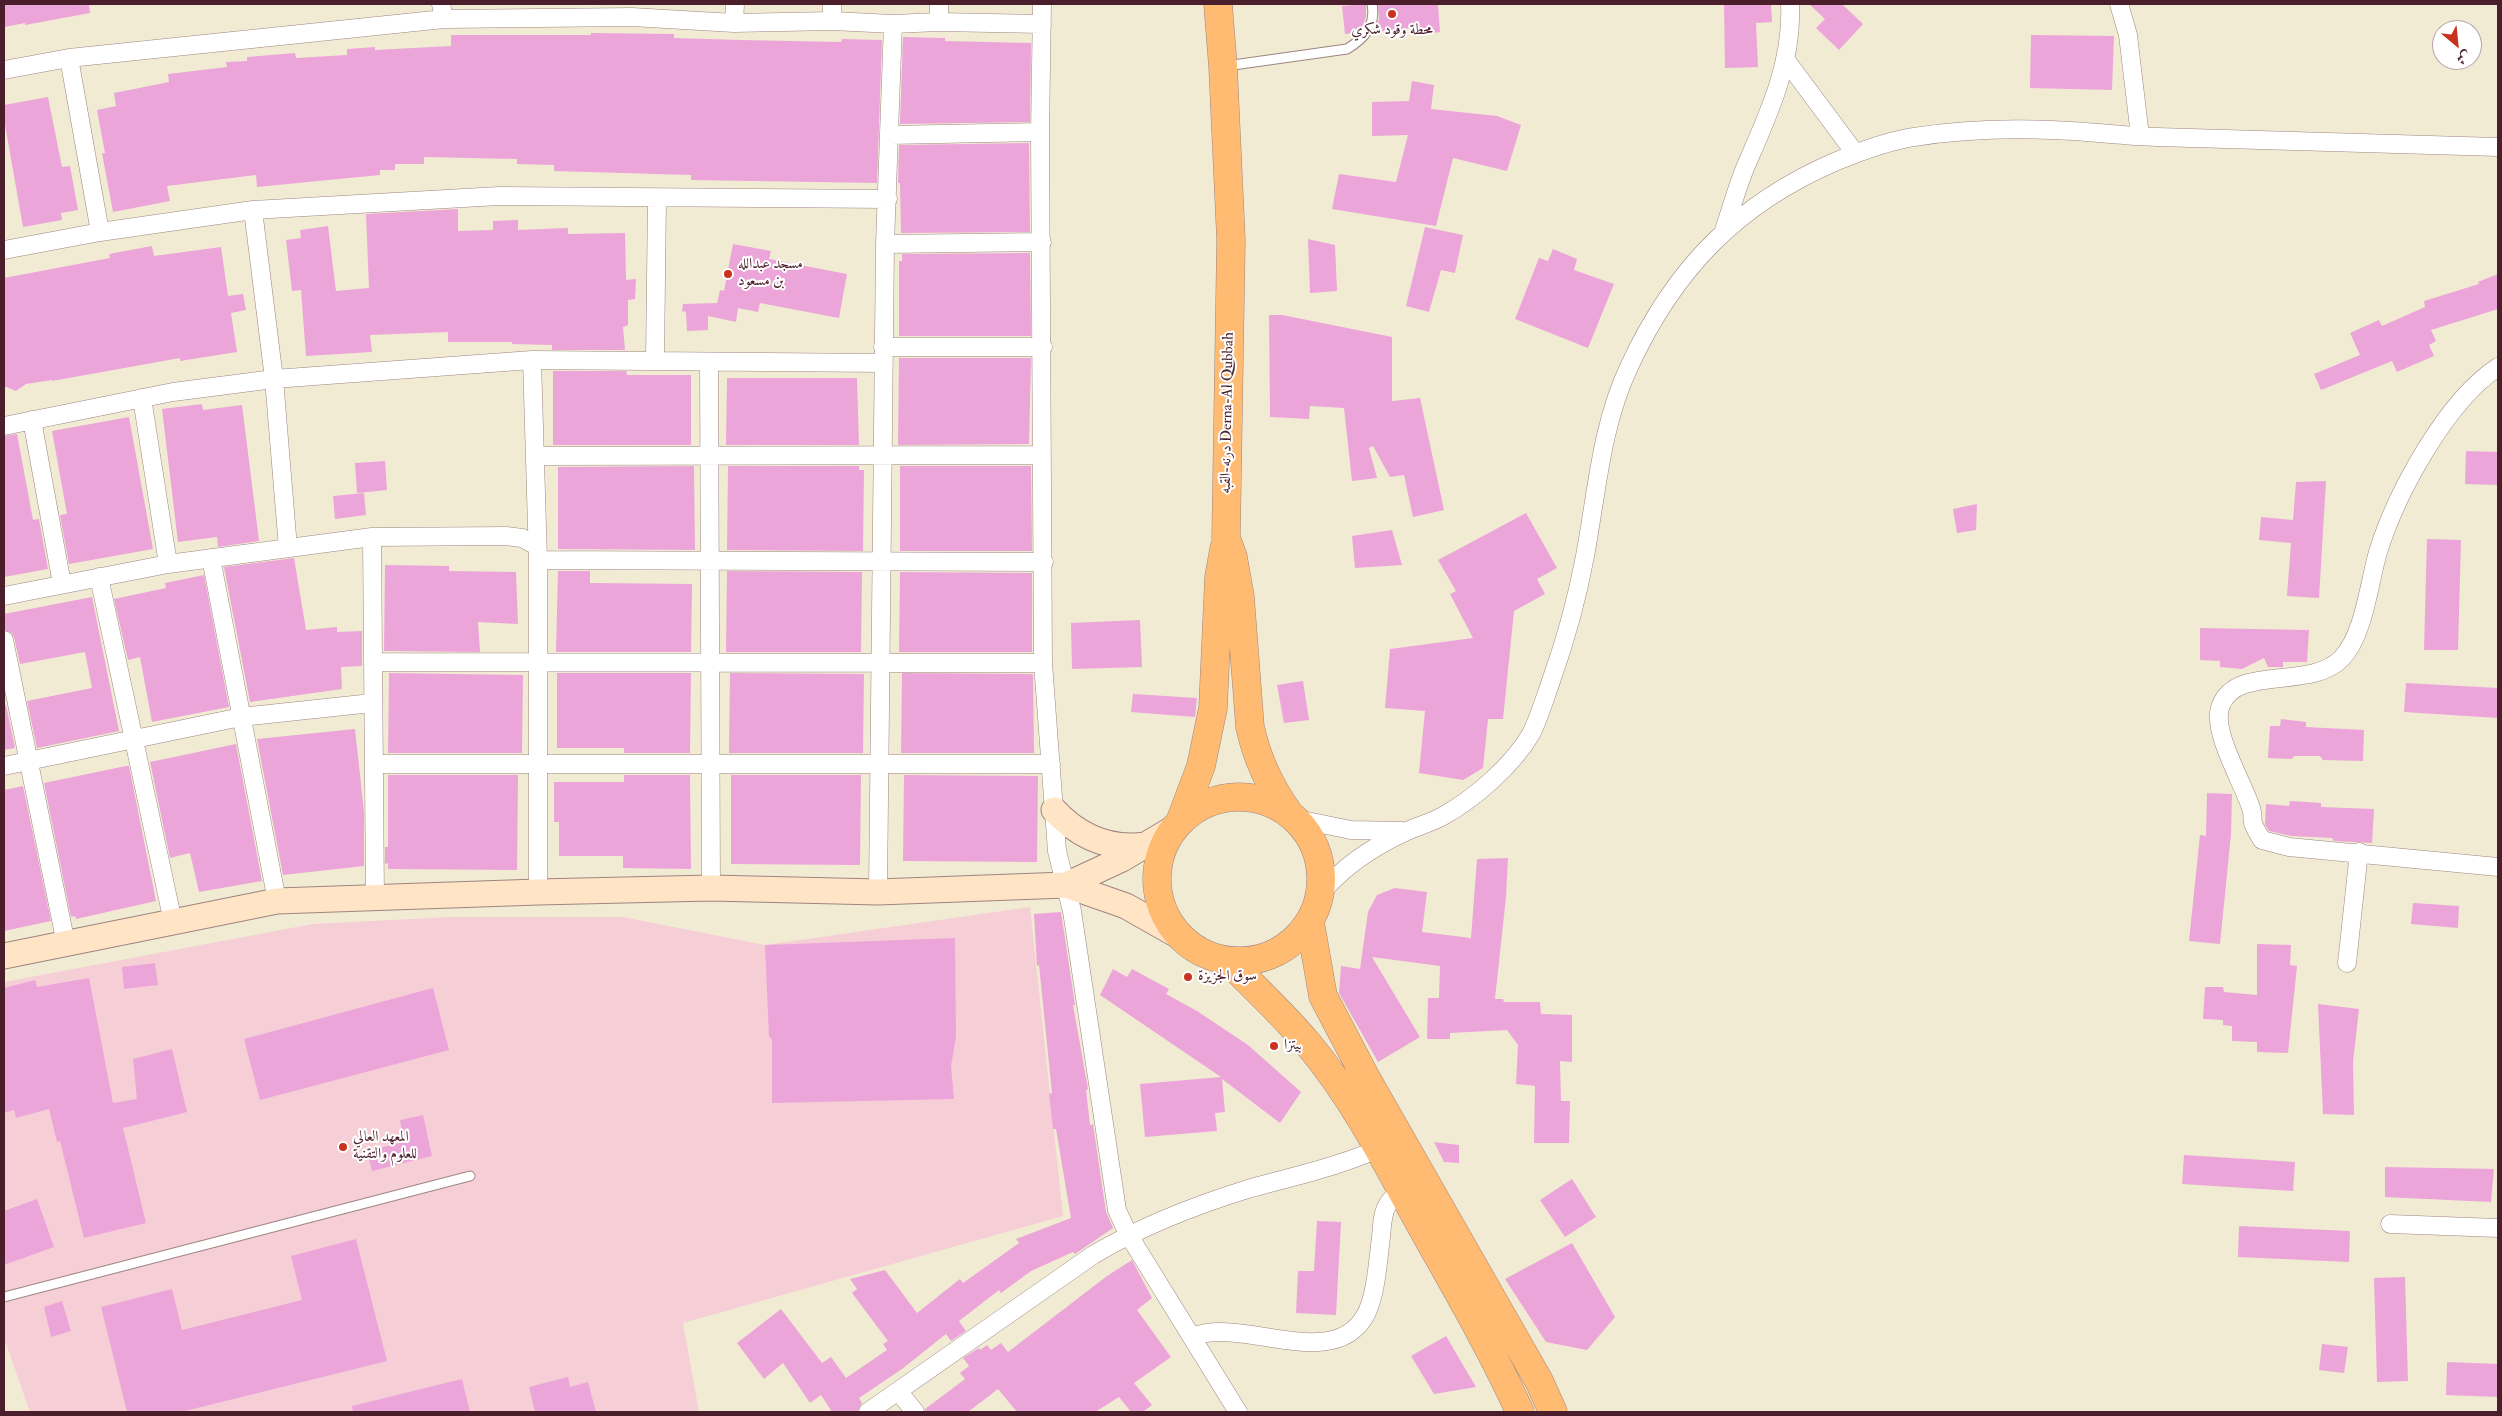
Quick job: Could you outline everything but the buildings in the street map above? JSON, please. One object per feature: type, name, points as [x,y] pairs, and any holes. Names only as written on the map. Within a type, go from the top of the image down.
[{"type":"main road","name":"درنه-القبه Derna-Al Qubbah","points":[[1218,4],[1223,67],[1231,240],[1226,538],[1233,557],[1240,597],[1250,727],[1254,745],[1268,780],[1293,815]]},
{"type":"main road","points":[[1179,936],[1168,920],[1160,902],[1157,883],[1161,854],[1178,824],[1201,766],[1213,708],[1219,577],[1226,538]]},
{"type":"main road","points":[[4,956],[277,902],[538,892],[711,888],[878,892],[1066,885],[1096,873],[1149,845],[1196,809],[1214,800],[1233,796],[1262,800],[1293,815],[1310,835],[1318,853],[1322,873],[1321,893],[1310,922],[1296,939],[1278,952],[1258,959],[1228,961]]},
{"type":"main road","points":[[1054,810],[1078,832],[1092,839],[1120,846],[1149,845]]},
{"type":"main road","points":[[1066,885],[1126,906],[1179,936],[1196,949],[1228,961],[1280,1012],[1389,1143],[1539,1381],[1553,1412]]},
{"type":"main road","points":[[1310,922],[1323,996],[1389,1143],[1401,1190],[1499,1366],[1520,1412]]},
{"type":"street","points":[[734,23],[735,4]]},
{"type":"street","points":[[939,4],[939,22]]},
{"type":"street","points":[[1042,4],[1040,132],[1042,242],[1041,455],[1044,562],[1043,663],[1057,851],[1072,911],[1116,1210],[1128,1234],[1238,1412]]},
{"type":"street","points":[[1724,230],[1747,163],[1776,97],[1785,59],[1791,20],[1790,4]]},
{"type":"street","points":[[2119,4],[2128,35],[2140,136]]},
{"type":"street","points":[[4,70],[69,58],[442,11],[631,10],[734,23],[832,12],[893,24],[939,22],[1042,24]]},
{"type":"street","points":[[878,892],[883,355],[893,24]]},
{"type":"street","points":[[69,58],[100,232]]},
{"type":"street","points":[[1785,59],[1855,153]]},
{"type":"street","points":[[1321,893],[1338,873],[1359,856],[1407,831],[1440,818],[1472,798],[1502,770],[1530,734],[1570,627],[1585,555],[1608,419],[1628,368],[1656,314],[1688,270],[1724,230],[1765,198],[1807,174],[1855,153],[1910,137],[1966,131],[2052,130],[2140,136],[2498,147]]},
{"type":"street","points":[[890,135],[1040,132]]},
{"type":"street","points":[[4,250],[100,232],[253,210],[499,196],[888,199]]},
{"type":"street","points":[[655,360],[658,198]]},
{"type":"street","points":[[253,210],[274,379],[288,548]]},
{"type":"street","points":[[885,244],[1042,242]]},
{"type":"street","points":[[4,426],[173,392],[274,379],[532,360],[655,360],[709,363],[1042,347]]},
{"type":"street","points":[[532,360],[538,553],[538,892]]},
{"type":"street","points":[[709,363],[711,888]]},
{"type":"street","points":[[2498,367],[2484,378],[2451,415],[2414,470],[2388,524],[2378,552],[2356,635],[2342,658],[2334,665],[2315,675],[2243,684],[2229,693],[2220,706],[2218,714],[2226,747],[2252,809],[2253,823],[2262,840],[2289,848],[2359,852],[2498,867]]},
{"type":"street","points":[[142,398],[168,564]]},
{"type":"street","points":[[32,420],[62,584]]},
{"type":"street","points":[[536,456],[709,454],[1041,455]]},
{"type":"street","points":[[4,596],[168,564],[372,537],[506,536],[522,538],[538,553],[709,560],[1044,562]]},
{"type":"street","points":[[372,537],[374,898]]},
{"type":"street","points":[[211,558],[277,902]]},
{"type":"street","points":[[100,577],[173,922]]},
{"type":"street","points":[[4,640],[27,762],[66,944]]},
{"type":"street","points":[[374,662],[1043,663]]},
{"type":"street","points":[[4,766],[134,741],[241,717],[372,703]]},
{"type":"street","points":[[374,764],[1051,764]]},
{"type":"street","points":[[1293,815],[1352,830],[1407,831]]},
{"type":"street","points":[[2347,963],[2359,852]]},
{"type":"street","points":[[868,1412],[1093,1255],[1128,1234],[1165,1217],[1211,1200],[1315,1170],[1389,1143]]},
{"type":"street","points":[[1192,1337],[1217,1331],[1312,1342],[1334,1341],[1353,1331],[1365,1316],[1372,1299],[1382,1222],[1388,1204],[1401,1190]]},
{"type":"street","points":[[2390,1224],[2498,1228]]},
{"type":"street","points":[[898,1391],[915,1412]]},
{"type":"lane","points":[[1223,67],[1348,49],[1363,39],[1374,17],[1372,4]]},
{"type":"lane","points":[[4,1297],[470,1176]]},
{"type":"shaded area","name":"المعهد العالي للعلوم والتقنية","points":[[1030,907],[1063,1216],[683,1323],[699,1412],[30,1412],[4,1338],[4,982],[313,924],[451,917],[623,917],[765,945]]},
{"type":"place","name":"محطة وقود شكري","points":[[1392,14]]},
{"type":"place","name":"مسجد عبدالله بن مسعود","points":[[728,274]]},
{"type":"place","name":"سوق الجزيزة","points":[[1188,977]]},
{"type":"place","name":"بيتزا","points":[[1274,1046]]},
{"type":"place","name":"المعهد العالي للعلوم والتقنية","points":[[343,1147]]}]
